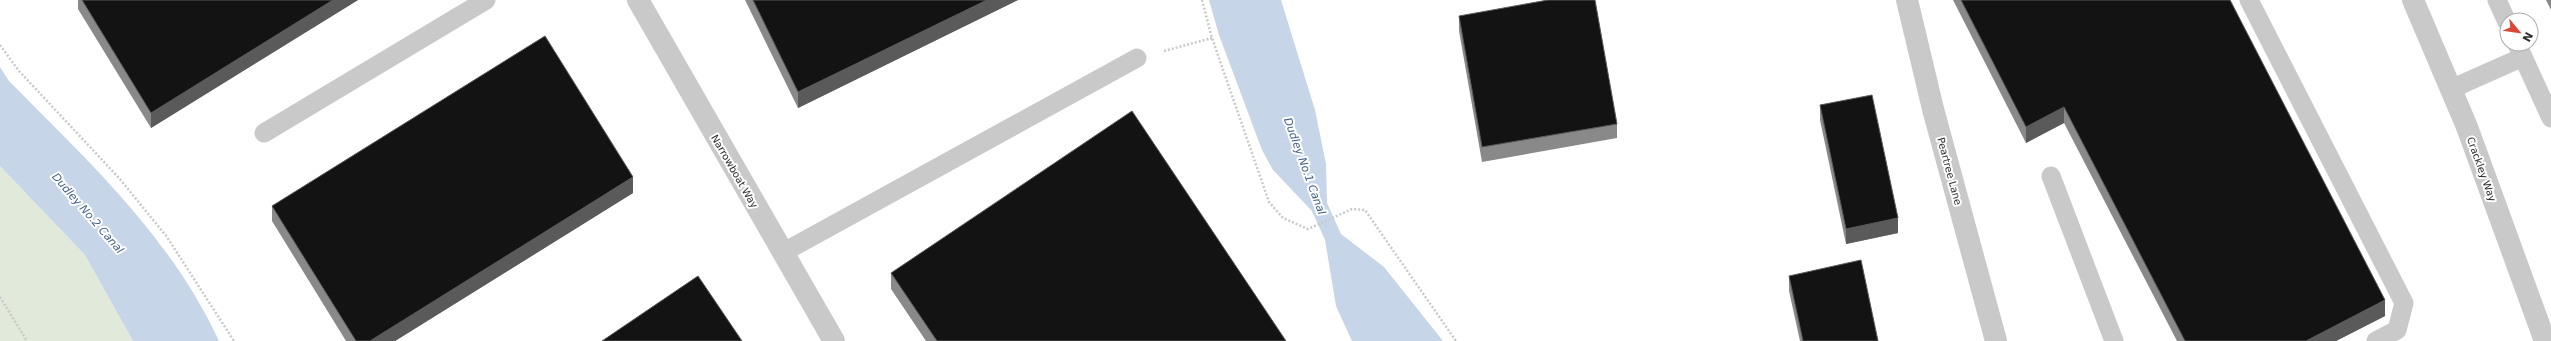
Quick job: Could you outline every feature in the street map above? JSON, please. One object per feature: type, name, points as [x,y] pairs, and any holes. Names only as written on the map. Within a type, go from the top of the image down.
[{"type":"street","name":"Narrowboat Way","points":[[638,0],[782,253],[834,341]]},
{"type":"street","name":"Peartree Lane","points":[[1907,0],[1933,109],[1996,341]]},
{"type":"street","name":"Crackley Way","points":[[2413,0],[2451,89],[2545,341]]},
{"type":"lane","points":[[264,133],[486,0]]},
{"type":"lane","points":[[2249,0],[2404,303],[2397,330],[2376,341]]},
{"type":"lane","points":[[2497,0],[2502,12]]},
{"type":"lane","points":[[2451,89],[2518,52]]},
{"type":"lane","points":[[2520,52],[2551,118]]},
{"type":"lane","points":[[782,253],[1137,58]]},
{"type":"lane","points":[[2051,176],[2114,341]]},
{"type":"path","points":[[1202,0],[1212,38],[1269,202],[1283,218],[1308,229],[1352,209],[1365,210],[1456,341]]},
{"type":"path","points":[[1137,58],[1212,38]]},
{"type":"path","points":[[0,45],[19,71],[119,178],[167,237],[234,341]]},
{"type":"path","points":[[0,297],[27,341]]},
{"type":"green space","points":[[0,166],[85,255],[133,341],[0,341]]},
{"type":"water","name":"Dudley No.1 Canal","points":[[1209,0],[1281,0],[1315,110],[1326,164],[1327,203],[1341,234],[1384,267],[1443,341],[1352,341],[1336,306],[1325,240],[1312,211],[1273,170],[1262,150],[1219,35]]},
{"type":"water","name":"Dudley No.2 Canal","points":[[0,67],[9,81],[98,171],[152,234],[177,268],[199,303],[219,341],[133,341],[85,255],[0,166]]},
{"type":"building","points":[[82,0],[333,0],[151,113]]},
{"type":"building","points":[[753,0],[987,0],[798,92]]},
{"type":"building","points":[[1548,0],[1595,0],[1617,124],[1482,147],[1459,16]]},
{"type":"building","points":[[1961,0],[2230,0],[2385,300],[2306,341],[2185,341],[2064,107],[2026,127]]},
{"type":"building","points":[[545,36],[633,177],[370,341],[356,341],[272,206]]},
{"type":"building","points":[[1872,95],[1898,218],[1846,229],[1820,105]]},
{"type":"building","points":[[1132,111],[1286,341],[937,341],[891,273]]},
{"type":"building","points":[[1861,260],[1878,341],[1803,341],[1789,276]]},
{"type":"building","points":[[698,276],[742,341],[602,341]]}]
